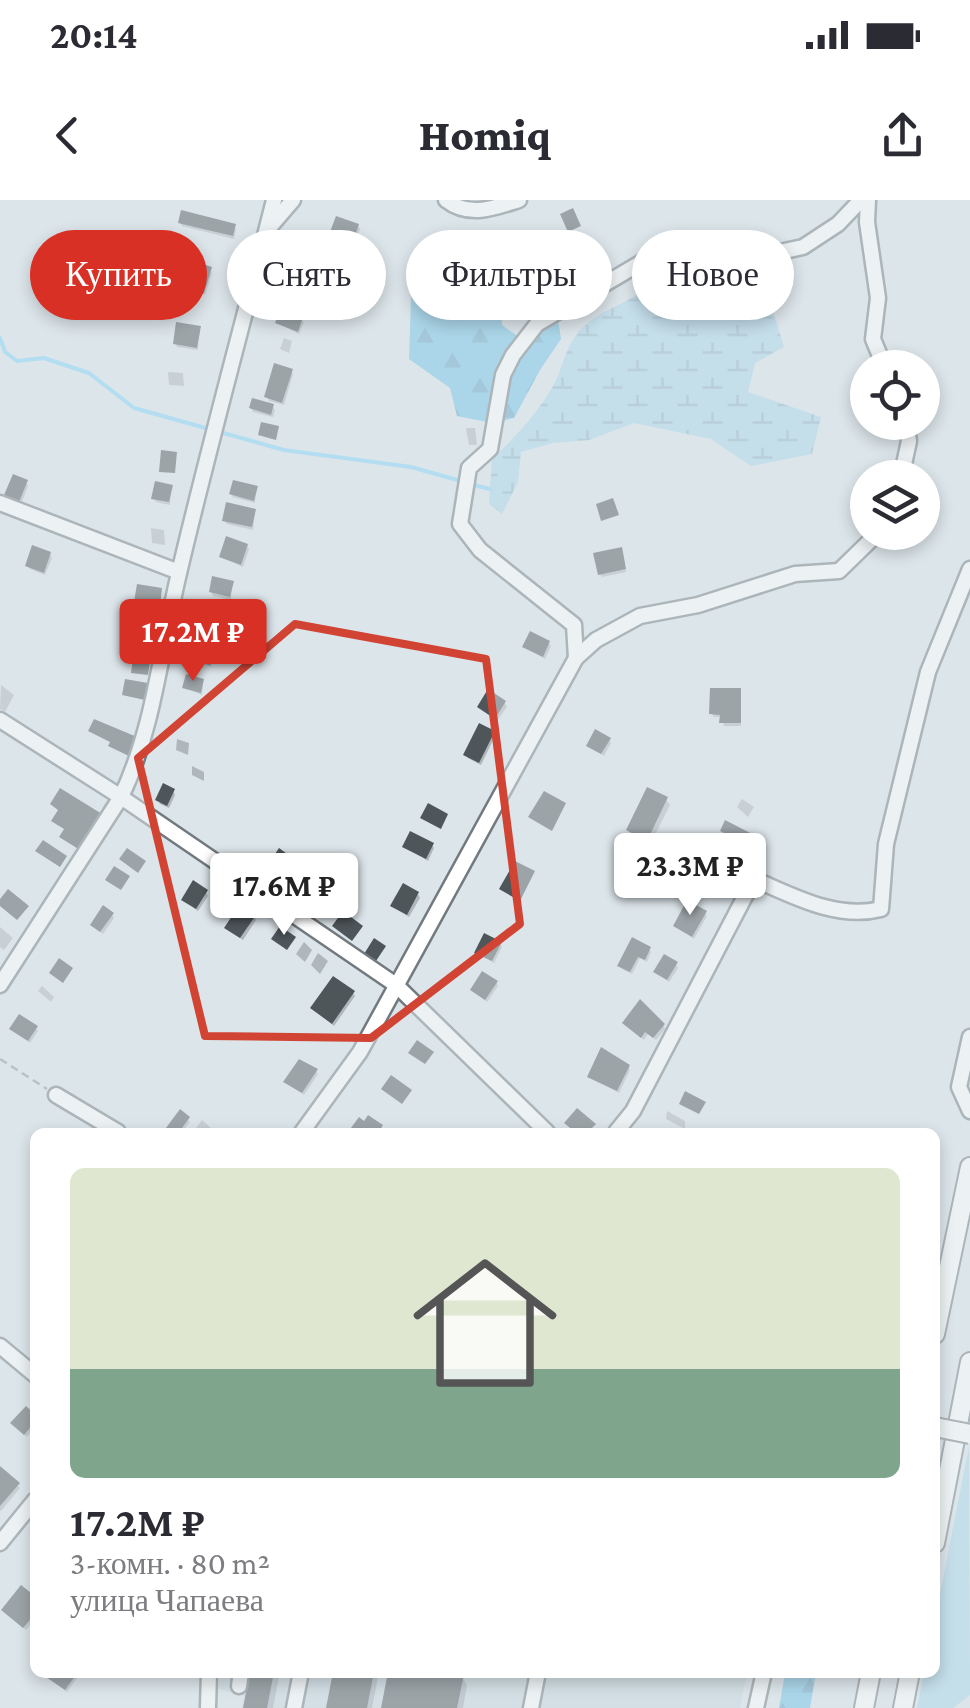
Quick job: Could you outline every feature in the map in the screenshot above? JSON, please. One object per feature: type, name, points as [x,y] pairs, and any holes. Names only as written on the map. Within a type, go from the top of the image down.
[{"type":"main road","points":[[940,1310],[970,1167]]},
{"type":"main road","points":[[940,1517],[970,1362]]},
{"type":"main road","points":[[940,1428],[970,1434]]},
{"type":"main road","points":[[864,1708],[870,1678]]},
{"type":"main road","points":[[903,1708],[909,1678]]},
{"type":"street","points":[[266,230],[274,200]]},
{"type":"street","points":[[268,230],[293,200]]},
{"type":"street","points":[[446,200],[482,212],[519,200]]},
{"type":"street","points":[[864,200],[878,298],[873,339],[877,350]]},
{"type":"street","points":[[576,658],[574,625],[480,550],[460,524],[468,468],[490,449],[504,375],[513,354],[537,324],[642,262],[677,254],[751,258],[803,247],[838,224],[864,200]]},
{"type":"street","points":[[0,985],[121,798],[144,738],[179,572],[243,320]]},
{"type":"street","points":[[0,502],[179,572]]},
{"type":"street","points":[[305,1128],[360,1052],[576,658],[596,640],[640,616],[698,605],[795,574],[839,571],[861,550]]},
{"type":"street","points":[[619,1128],[632,1111],[754,879],[831,909],[863,914],[881,909],[886,844],[928,672],[970,569]]},
{"type":"street","points":[[0,720],[396,985],[544,1128]]},
{"type":"street","points":[[970,1037],[960,1086],[970,1111]]},
{"type":"street","points":[[56,1095],[111,1128]]},
{"type":"street","points":[[0,1346],[30,1371]]},
{"type":"street","points":[[0,1544],[30,1506]]},
{"type":"street","points":[[208,1708],[209,1678]]},
{"type":"street","points":[[294,1708],[300,1678]]},
{"type":"street","points":[[531,1708],[537,1678]]},
{"type":"street","points":[[756,1708],[763,1678]]},
{"type":"path","points":[[0,1059],[56,1095]]},
{"type":"highlighted area","points":[[295,624],[486,659],[520,924],[371,1038],[205,1036],[138,758]]},
{"type":"shaded area","points":[[220,1678],[746,1678],[740,1708],[242,1708],[244,1695],[218,1689]]},
{"type":"green space","points":[[632,297],[632,320],[776,320],[784,347],[755,363],[748,392],[821,417],[812,454],[751,466],[711,439],[634,423],[589,440],[553,443],[521,452],[518,482],[502,514],[489,504],[492,459],[540,406],[572,341],[593,320],[612,320],[612,308]]},
{"type":"green space","points":[[410,320],[502,320],[502,325],[523,340],[558,320],[561,339],[514,418],[492,423],[457,416],[450,388],[409,359]]},
{"type":"green space","points":[[969,1447],[970,1695],[953,1708],[917,1708],[923,1678],[940,1678],[940,1594]]},
{"type":"green space","points":[[784,1678],[815,1678],[810,1708],[779,1708]]},
{"type":"building","points":[[573,208],[581,226],[567,230],[560,214]]},
{"type":"building","points":[[181,210],[236,224],[227,235],[178,223]]},
{"type":"building","points":[[336,216],[359,224],[357,230],[331,230]]},
{"type":"building","points":[[276,320],[302,320],[298,332],[275,323]]},
{"type":"building","points":[[176,322],[201,326],[197,348],[173,344]]},
{"type":"building","points":[[274,363],[293,369],[282,403],[264,397]]},
{"type":"building","points":[[252,398],[274,404],[271,415],[249,408]]},
{"type":"building","points":[[261,422],[279,426],[276,440],[258,435]]},
{"type":"building","points":[[161,450],[177,452],[175,473],[159,472]]},
{"type":"building","points":[[13,474],[28,480],[19,502],[4,495]]},
{"type":"building","points":[[233,480],[258,486],[254,501],[229,494]]},
{"type":"building","points":[[155,481],[173,485],[169,502],[151,499]]},
{"type":"building","points":[[613,498],[619,515],[601,521],[596,504]]},
{"type":"building","points":[[226,502],[256,509],[252,527],[222,521]]},
{"type":"building","points":[[226,536],[248,544],[241,565],[219,557]]},
{"type":"building","points":[[32,545],[51,552],[44,573],[25,566]]},
{"type":"building","points":[[622,547],[626,569],[598,575],[593,553]]},
{"type":"building","points":[[212,576],[234,581],[230,597],[209,592]]},
{"type":"building","points":[[137,584],[162,588],[160,606],[134,602]]},
{"type":"building","points":[[138,617],[154,621],[150,637],[135,633]]},
{"type":"building","points":[[197,624],[211,627],[207,642],[216,645],[210,665],[188,659]]},
{"type":"building","points":[[530,631],[550,641],[543,657],[522,647]]},
{"type":"building","points":[[133,658],[150,660],[148,675],[131,673]]},
{"type":"building","points":[[186,674],[204,679],[201,693],[182,688]]},
{"type":"building","points":[[125,679],[148,683],[145,700],[122,695]]},
{"type":"building","points":[[710,688],[741,688],[741,723],[719,723],[720,715],[709,714]]},
{"type":"building","points":[[488,689],[506,701],[495,719],[477,707]]},
{"type":"building","points":[[94,719],[137,737],[129,756],[88,731]]},
{"type":"building","points":[[479,723],[495,731],[479,763],[463,755]]},
{"type":"building","points":[[595,729],[611,738],[601,754],[586,746]]},
{"type":"building","points":[[163,783],[175,789],[167,806],[155,800]]},
{"type":"building","points":[[647,787],[668,797],[647,841],[626,830]]},
{"type":"building","points":[[60,788],[102,814],[80,850],[59,837],[64,829],[51,821],[58,810],[50,804]]},
{"type":"building","points":[[544,791],[566,803],[552,831],[528,817]]},
{"type":"building","points":[[428,803],[448,814],[441,829],[420,818]]},
{"type":"building","points":[[725,820],[758,837],[752,847],[720,831]]},
{"type":"building","points":[[410,831],[434,843],[426,859],[402,847]]},
{"type":"building","points":[[43,840],[67,856],[60,867],[35,851]]},
{"type":"building","points":[[127,848],[146,861],[138,873],[119,859]]},
{"type":"building","points":[[279,848],[301,864],[288,881],[267,866]]},
{"type":"building","points":[[715,848],[733,859],[721,878],[703,868]]},
{"type":"building","points":[[515,861],[535,871],[520,901],[499,889]]},
{"type":"building","points":[[114,866],[130,876],[121,890],[105,880]]},
{"type":"building","points":[[193,880],[208,890],[196,909],[181,900]]},
{"type":"building","points":[[403,883],[419,892],[407,915],[390,906]]},
{"type":"building","points":[[8,889],[29,906],[17,920],[0,906]]},
{"type":"building","points":[[687,900],[707,911],[692,937],[673,926]]},
{"type":"building","points":[[240,904],[256,915],[240,938],[224,928]]},
{"type":"building","points":[[103,905],[114,913],[100,932],[90,925]]},
{"type":"building","points":[[343,911],[363,926],[352,941],[332,926]]},
{"type":"building","points":[[280,926],[296,937],[287,950],[271,939]]},
{"type":"building","points":[[484,933],[502,942],[492,961],[474,953]]},
{"type":"building","points":[[632,937],[651,947],[645,960],[638,957],[630,972],[617,966]]},
{"type":"building","points":[[374,938],[386,946],[376,961],[364,954]]},
{"type":"building","points":[[664,954],[678,962],[667,980],[653,972]]},
{"type":"building","points":[[59,958],[73,968],[63,983],[49,973]]},
{"type":"building","points":[[482,971],[498,981],[485,1000],[470,990]]},
{"type":"building","points":[[333,976],[355,991],[332,1024],[310,1008]]},
{"type":"building","points":[[640,999],[665,1024],[653,1038],[645,1032],[641,1038],[622,1023]]},
{"type":"building","points":[[19,1014],[38,1026],[28,1041],[9,1029]]},
{"type":"building","points":[[417,1040],[434,1052],[425,1064],[408,1053]]},
{"type":"building","points":[[601,1047],[630,1065],[617,1091],[587,1077]]},
{"type":"building","points":[[299,1059],[318,1069],[302,1093],[283,1082]]},
{"type":"building","points":[[391,1075],[412,1090],[402,1104],[381,1089]]},
{"type":"building","points":[[685,1091],[706,1102],[699,1114],[679,1104]]},
{"type":"building","points":[[577,1108],[596,1124],[592,1128],[570,1128],[564,1123]]},
{"type":"building","points":[[180,1109],[190,1117],[182,1128],[166,1128]]},
{"type":"building","points":[[368,1115],[383,1125],[351,1128],[359,1117],[364,1121]]},
{"type":"building","points":[[26,1406],[30,1410],[30,1428],[24,1435],[10,1423]]},
{"type":"building","points":[[0,1466],[20,1483],[0,1506]]},
{"type":"building","points":[[21,1585],[30,1592],[30,1620],[23,1628],[1,1610]]},
{"type":"building","points":[[47,1678],[74,1678],[65,1690]]},
{"type":"building","points":[[249,1678],[273,1678],[267,1708],[243,1708]]},
{"type":"building","points":[[332,1678],[373,1678],[367,1708],[326,1708]]},
{"type":"building","points":[[387,1678],[463,1678],[457,1708],[381,1708]]},
{"type":"waterway","points":[[0,338],[5,352],[17,361],[44,358],[89,373],[134,408],[284,450],[411,467],[461,481]]},
{"type":"waterway","points":[[470,484],[490,489]]}]
